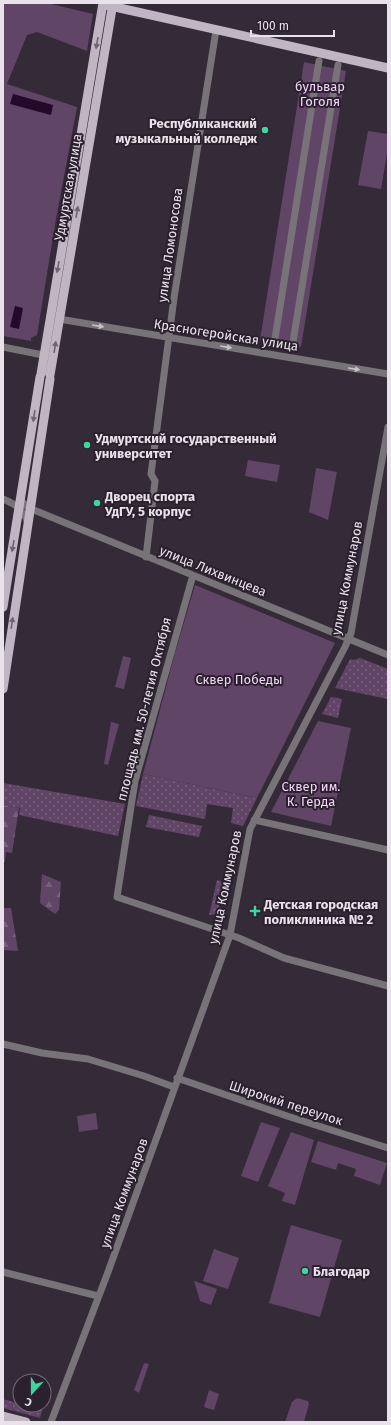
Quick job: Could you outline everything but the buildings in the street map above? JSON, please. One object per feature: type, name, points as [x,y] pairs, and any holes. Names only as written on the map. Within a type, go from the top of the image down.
[{"type":"main road","points":[[106,4],[388,68]]},
{"type":"main road","name":"Удмуртская улица","points":[[3,689],[27,521],[38,456],[45,376],[43,355],[76,160],[106,4]]},
{"type":"main road","name":"Удмуртская улица","points":[[3,606],[28,455],[59,319],[86,162],[106,4]]},
{"type":"main road","points":[[76,160],[86,162]]},
{"type":"main road","points":[[28,455],[38,456]]},
{"type":"main road","points":[[3,606],[15,607]]},
{"type":"main road","points":[[3,1416],[26,1422]]},
{"type":"street","name":"улица Ломоносова","points":[[146,557],[155,482],[151,474],[169,338],[216,30]]},
{"type":"street","points":[[274,345],[320,61]]},
{"type":"street","points":[[292,348],[338,65]]},
{"type":"street","name":"Красногеройская улица","points":[[59,319],[388,374]]},
{"type":"street","points":[[3,347],[43,355]]},
{"type":"street","name":"улица Коммунаров","points":[[51,1422],[230,935],[250,829],[348,639],[388,427]]},
{"type":"street","points":[[3,499],[20,504],[27,521]]},
{"type":"street","name":"улица Лихвинцева","points":[[20,504],[146,557],[388,655]]},
{"type":"street","name":"площадь им. 50-летия Октября","points":[[193,575],[135,781],[116,898],[230,935]]},
{"type":"street","points":[[254,820],[388,850]]},
{"type":"street","points":[[230,935],[284,958],[388,986]]},
{"type":"street","points":[[3,1044],[42,1053],[88,1059],[174,1087]]},
{"type":"street","name":"Широкий переулок","points":[[177,1078],[262,1108],[388,1148]]},
{"type":"street","points":[[3,1272],[98,1296]]},
{"type":"green space","points":[[3,3],[47,3],[93,14],[87,51],[37,32],[27,35],[7,84],[77,107],[56,219],[37,335],[31,338],[31,341],[3,336]]},
{"type":"green space","name":"бульвар Гоголя","points":[[304,62],[346,71],[301,347],[260,340]]},
{"type":"green space","points":[[368,131],[388,134],[388,148],[381,189],[358,185]]},
{"type":"green space","points":[[248,460],[280,465],[277,482],[245,476]]},
{"type":"green space","points":[[316,468],[337,472],[328,520],[309,512]]},
{"type":"green space","name":"Сквер Победы","points":[[195,585],[335,643],[257,798],[143,774],[175,653]]},
{"type":"green space","points":[[123,656],[131,658],[124,689],[115,687]]},
{"type":"green space","points":[[360,658],[388,669],[388,699],[335,688],[350,659],[354,660]]},
{"type":"green space","points":[[331,697],[342,699],[338,718],[322,714]]},
{"type":"green space","name":"Сквер им. К. Герда","points":[[318,721],[351,728],[331,826],[271,812]]},
{"type":"green space","points":[[111,722],[119,724],[108,765],[104,764]]},
{"type":"green space","points":[[143,774],[257,798],[243,826],[231,823],[233,808],[207,804],[205,819],[136,806]]},
{"type":"green space","points":[[3,783],[125,804],[118,836],[19,815],[20,808],[3,805]]},
{"type":"green space","points":[[3,805],[19,808],[12,853],[6,852],[5,862],[3,862]]},
{"type":"green space","points":[[149,815],[202,826],[199,837],[146,827]]},
{"type":"green space","points":[[42,874],[61,882],[59,910],[55,914],[40,903]]},
{"type":"green space","points":[[217,880],[224,882],[217,914],[209,915]]},
{"type":"green space","points":[[3,908],[11,908],[18,951],[3,950]]},
{"type":"green space","points":[[96,1113],[98,1129],[79,1132],[77,1116]]},
{"type":"green space","points":[[261,1122],[280,1128],[258,1182],[241,1176]]},
{"type":"green space","points":[[291,1132],[314,1140],[295,1205],[282,1201],[285,1193],[268,1186]]},
{"type":"green space","points":[[318,1141],[387,1163],[380,1185],[354,1176],[356,1169],[338,1163],[336,1170],[311,1162]]},
{"type":"green space","name":"Благодар","points":[[291,1225],[342,1240],[320,1317],[269,1303]]},
{"type":"green space","points":[[214,1249],[239,1258],[228,1289],[203,1281]]},
{"type":"green space","points":[[194,1281],[217,1289],[211,1305],[200,1301]]},
{"type":"green space","points":[[144,1363],[149,1364],[139,1393],[134,1390]]},
{"type":"green space","points":[[209,1390],[219,1394],[214,1410],[204,1407]]},
{"type":"green space","points":[[297,1398],[308,1401],[309,1404],[304,1422],[285,1422],[292,1402]]},
{"type":"green space","points":[[3,1399],[12,1402],[12,1410],[3,1408]]},
{"type":"green space","points":[[22,1413],[41,1413],[40,1418]]},
{"type":"shaded area","points":[[13,94],[53,105],[51,115],[10,104]]},
{"type":"shaded area","points":[[15,306],[23,308],[19,329],[10,327]]},
{"type":"place","name":"Республиканский музыкальный колледж","points":[[265,130]]},
{"type":"place","name":"Удмуртский государственный университет","points":[[87,445]]},
{"type":"place","name":"Дворец спорта УдГУ, 5 корпус","points":[[97,503]]},
{"type":"place","name":"Детская городская поликлиника № 2","points":[[255,911]]},
{"type":"place","name":"Благодар","points":[[305,1271]]}]
